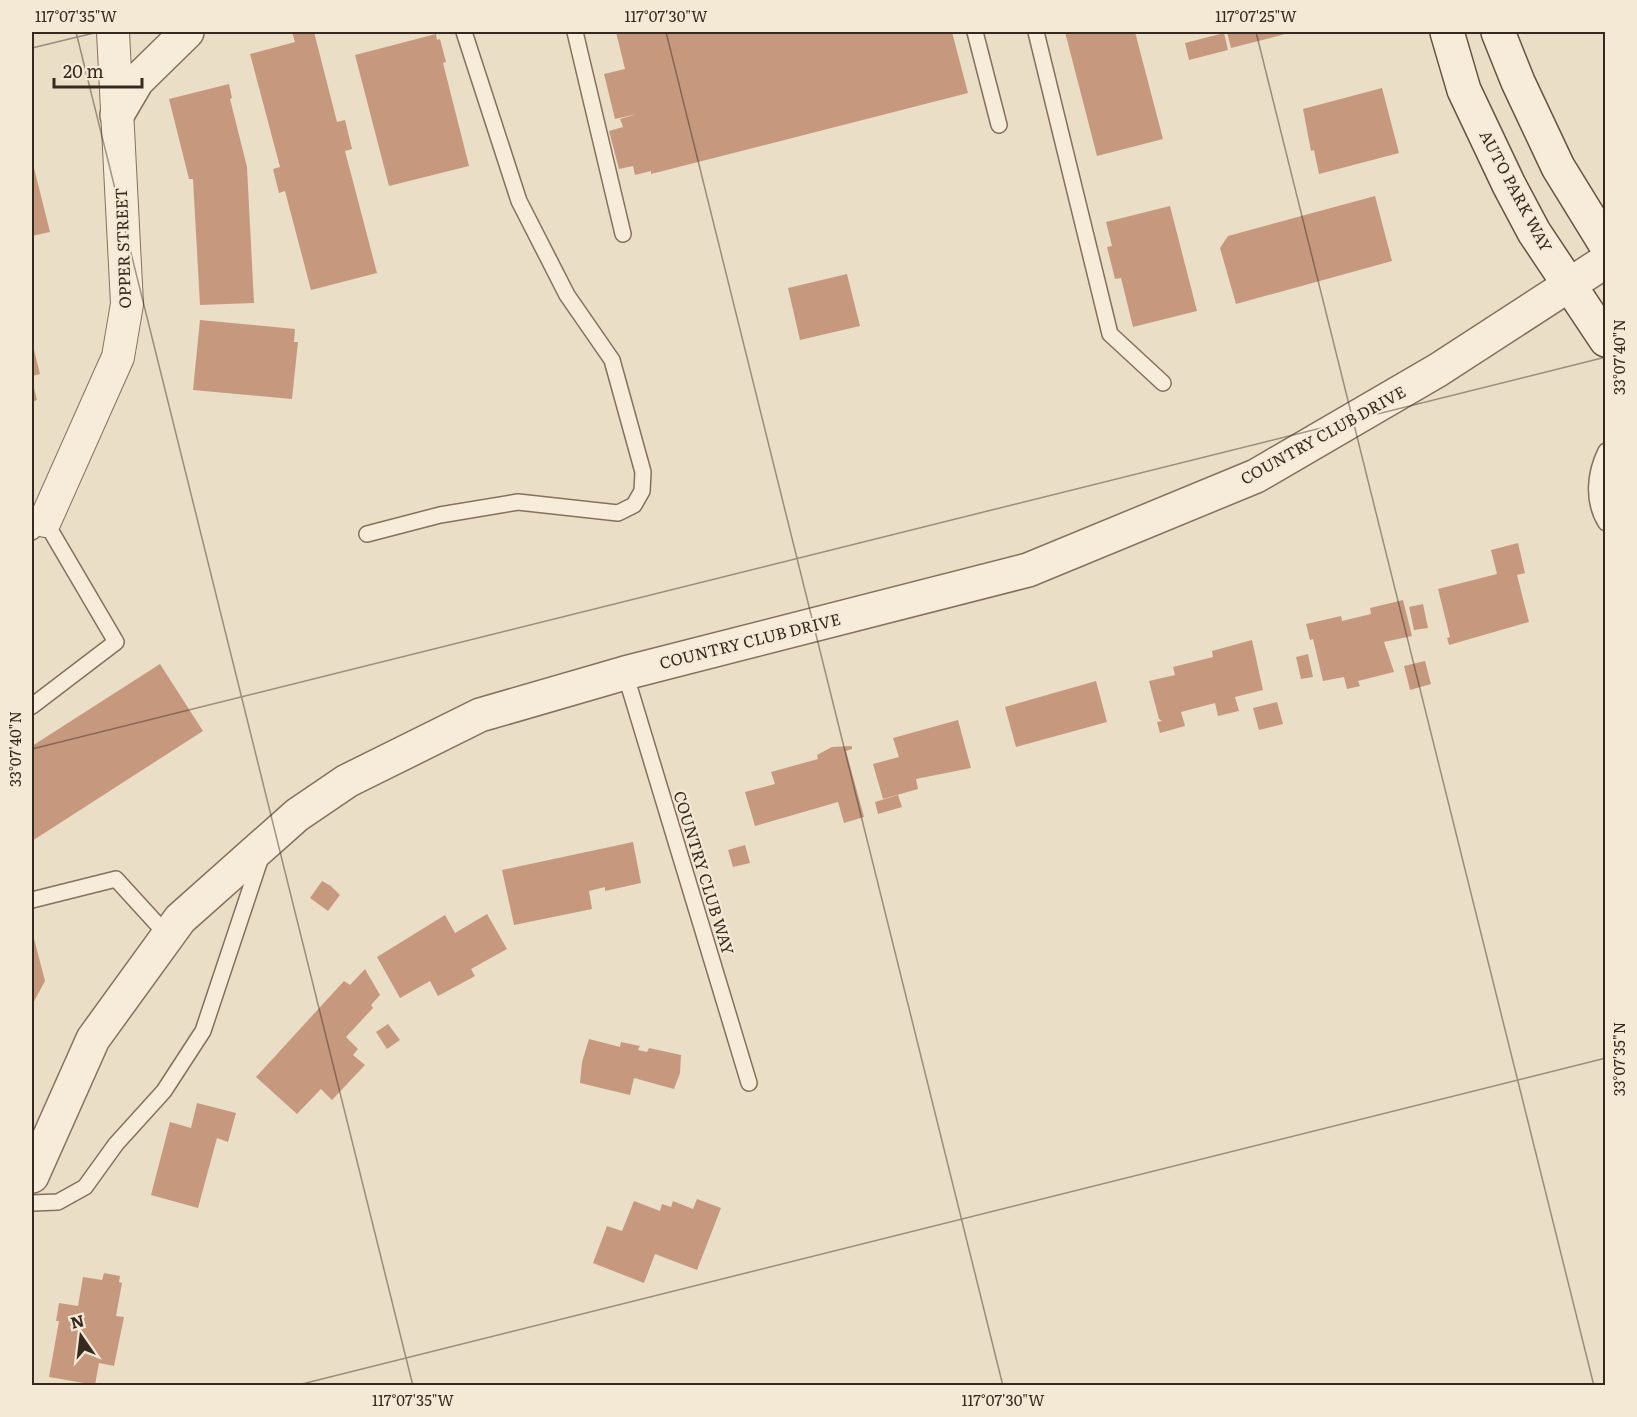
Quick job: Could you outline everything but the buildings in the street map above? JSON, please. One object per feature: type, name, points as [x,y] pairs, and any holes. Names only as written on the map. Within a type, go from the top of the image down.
[{"type":"street","name":"OPPER STREET","points":[[38,527],[118,357],[127,304],[113,32]]},
{"type":"street","points":[[117,115],[137,81],[187,32]]},
{"type":"street","name":"AUTO PARK WAY","points":[[1447,32],[1464,90],[1509,185],[1534,232],[1605,340]]},
{"type":"street","points":[[1498,32],[1518,82],[1558,167],[1605,245]]},
{"type":"street","name":"COUNTRY CLUB DRIVE","points":[[32,1176],[93,1039],[180,919],[297,814],[347,781],[480,715],[625,673],[1028,570],[1256,476],[1438,370],[1605,261]]},
{"type":"lane","points":[[367,534],[440,515],[518,502],[618,513],[634,505],[642,491],[643,472],[612,360],[567,295],[519,201],[464,32]]},
{"type":"lane","points":[[575,32],[623,234]]},
{"type":"lane","points":[[975,32],[999,125]]},
{"type":"lane","points":[[1036,32],[1110,334],[1163,383]]},
{"type":"lane","points":[[1605,451],[1598,468],[1597,492],[1599,513],[1605,523]]},
{"type":"lane","points":[[32,706],[116,642],[38,527]]},
{"type":"lane","name":"COUNTRY CLUB WAY","points":[[625,673],[749,1083]]},
{"type":"lane","points":[[32,1203],[58,1202],[85,1187],[116,1144],[164,1091],[203,1031],[249,898],[265,843]]},
{"type":"lane","points":[[32,900],[116,879],[168,936]]}]
